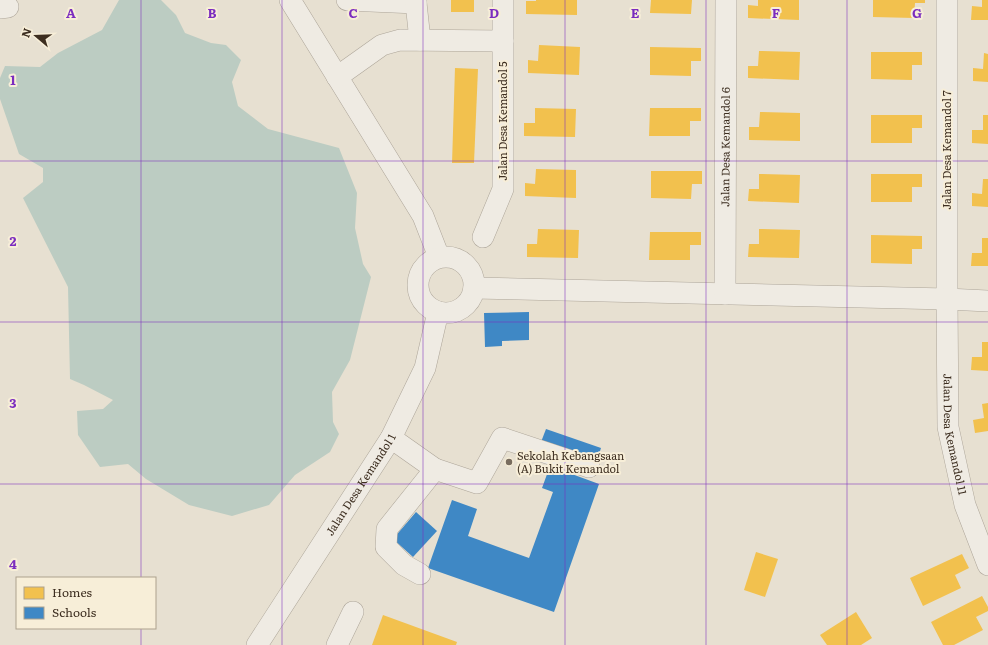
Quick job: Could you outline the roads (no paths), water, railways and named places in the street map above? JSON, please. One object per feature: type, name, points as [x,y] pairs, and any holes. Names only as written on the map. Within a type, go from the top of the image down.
[{"type":"street","points":[[290,0],[423,216],[439,257]]},
{"type":"street","points":[[347,0],[416,2],[420,40]]},
{"type":"street","name":"Jalan Desa Kemandol 5","points":[[483,237],[504,189],[503,0]]},
{"type":"street","name":"Jalan Desa Kemandol 6","points":[[725,294],[726,0]]},
{"type":"street","name":"Jalan Desa Kemandol 7","points":[[946,0],[947,299]]},
{"type":"street","points":[[337,77],[382,45],[400,40],[503,41]]},
{"type":"street","points":[[448,256],[465,264],[473,279],[474,288],[471,298],[457,311],[448,313],[438,312],[430,308],[419,294],[419,276],[430,261],[439,257],[448,256]]},
{"type":"street","points":[[474,288],[988,301]]},
{"type":"street","name":"Jalan Desa Kemandol 11","points":[[947,299],[948,427],[964,505],[988,565]]},
{"type":"street","name":"Jalan Desa Kemandol 1","points":[[257,645],[391,438],[425,368],[438,312]]},
{"type":"street","points":[[391,438],[435,469],[477,482],[502,438],[589,467]]},
{"type":"street","points":[[420,574],[404,564],[386,547],[387,529],[435,469]]},
{"type":"street","points":[[337,645],[353,612]]},
{"type":"place","name":"Sekolah Kebangsaan (A) Bukit Kemandol","points":[[509,462]]}]
